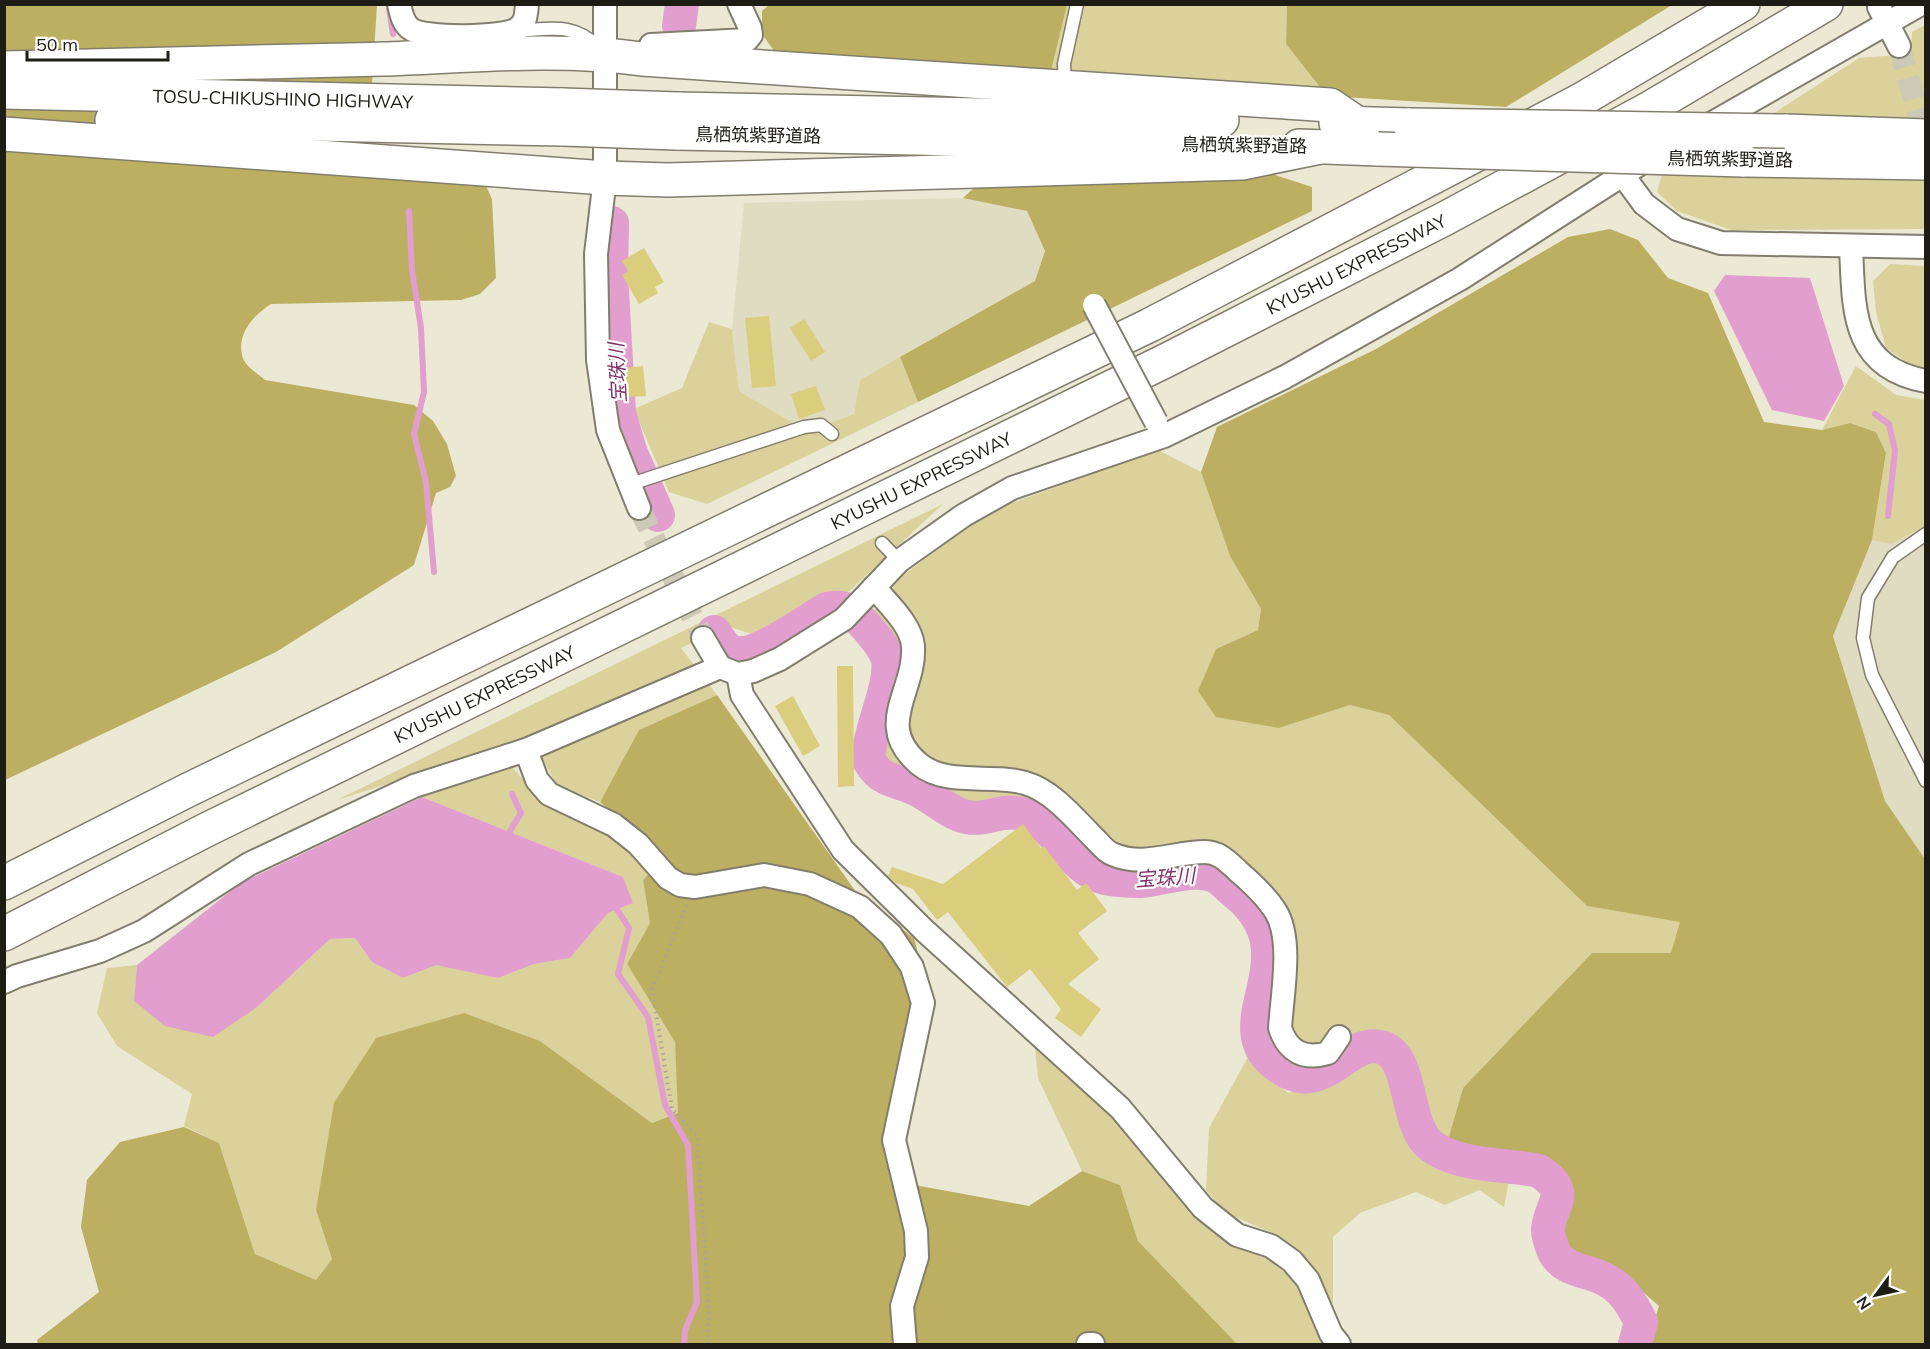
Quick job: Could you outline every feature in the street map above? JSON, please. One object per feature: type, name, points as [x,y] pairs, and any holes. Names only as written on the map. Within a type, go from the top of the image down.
[{"type":"main road","points":[[1581,100],[1715,4]]},
{"type":"main road","points":[[4,883],[188,790],[1150,325],[1581,100],[1743,4]]},
{"type":"main road","name":"KYUSHU EXPRESSWAY","points":[[4,934],[208,829],[1165,361],[1446,218],[1650,108],[1826,4]]},
{"type":"main road","points":[[4,68],[168,66],[517,54],[607,54],[642,59],[1330,105],[1358,124]]},
{"type":"main road","name":"TOSU-CHIKUSHINO HIGHWAY","points":[[4,92],[563,117]]},
{"type":"main road","name":"鳥栖筑紫野道路","points":[[677,121],[1108,116],[1358,124],[1926,136]]},
{"type":"main road","name":"鳥栖筑紫野道路","points":[[563,117],[1378,149],[1926,163]]},
{"type":"main road","name":"TOSU-CHIKUSHINO HIGHWAY","points":[[4,119],[563,117]]},
{"type":"main road","points":[[4,134],[605,178],[668,180],[1242,163],[1320,147]]},
{"type":"street","points":[[399,4],[403,20],[408,28],[417,33],[488,35],[515,31],[524,23],[527,4]]},
{"type":"street","points":[[605,4],[607,54],[605,178],[596,254],[598,360],[608,430],[639,508]]},
{"type":"street","points":[[607,54],[627,46],[747,40],[751,35],[750,28],[739,4]]},
{"type":"street","points":[[4,982],[100,951],[144,931],[249,864],[414,786],[526,750],[729,670],[753,672],[780,659],[844,619],[899,561],[964,515],[1012,488],[1285,377],[1460,279],[1622,174],[1883,16],[1921,4]]},
{"type":"street","points":[[1883,16],[1899,46]]},
{"type":"street","points":[[1622,174],[1644,204],[1677,229],[1721,243],[1926,247]]},
{"type":"street","points":[[1851,247],[1854,315],[1864,339],[1883,363],[1905,377],[1926,381]]},
{"type":"street","points":[[1094,305],[1160,429]]},
{"type":"street","points":[[867,595],[909,630],[913,645],[912,663],[897,712],[897,730],[907,751],[920,765],[938,774],[1025,783],[1051,797],[1109,853],[1149,861],[1206,851],[1220,855],[1264,895],[1277,914],[1285,938],[1280,1028],[1284,1040],[1296,1053],[1312,1058],[1328,1053],[1339,1037]]},
{"type":"street","points":[[703,638],[729,670],[742,695],[843,850],[925,932],[1120,1108],[1203,1208],[1237,1235],[1271,1246],[1292,1261],[1308,1280],[1331,1334],[1339,1344]]},
{"type":"street","points":[[526,750],[537,780],[549,794],[614,825],[638,844],[668,878],[680,885],[695,887],[764,875],[810,884],[860,907],[891,934],[912,967],[923,1003],[894,1140],[916,1231],[917,1257],[902,1306],[905,1344]]},
{"type":"street","points":[[1088,1344],[1093,1344]]},
{"type":"lane","points":[[1065,87],[1064,64],[1077,4]]},
{"type":"lane","points":[[515,31],[567,28],[585,34],[607,54]]},
{"type":"lane","points":[[631,483],[804,427],[821,425],[831,434]]},
{"type":"lane","points":[[1926,534],[1893,557],[1868,598],[1863,638],[1872,675],[1926,781]]},
{"type":"lane","points":[[882,543],[899,561]]},
{"type":"path","points":[[695,887],[652,989],[672,1109],[697,1135],[709,1308],[708,1344]]},
{"type":"shaded area","points":[[770,4],[1067,5],[1051,71],[779,58],[762,34],[762,11]]},
{"type":"shaded area","points":[[4,5],[377,5],[369,131],[376,145],[395,154],[481,175],[492,199],[496,278],[480,294],[461,300],[271,304],[253,319],[244,332],[242,355],[248,366],[265,380],[414,405],[433,421],[447,444],[456,476],[450,487],[436,493],[414,565],[276,652],[5,780]]},
{"type":"shaded area","points":[[1067,5],[1287,5],[1286,44],[1327,96],[1051,71]]},
{"type":"shaded area","points":[[1287,5],[1672,5],[1506,107],[1327,96],[1286,44]]},
{"type":"shaded area","points":[[1925,25],[1925,121],[1762,121],[1859,58],[1911,54],[1912,32]]},
{"type":"shaded area","points":[[1272,174],[1312,187],[1312,211],[918,402],[900,357],[1035,281],[1045,251],[1027,211],[963,198],[977,185]]},
{"type":"shaded area","points":[[1662,174],[1925,181],[1925,225],[1923,229],[1731,230],[1677,211],[1657,192]]},
{"type":"shaded area","points":[[963,198],[1027,211],[1045,251],[1035,281],[860,380],[854,414],[807,431],[739,391],[732,329],[744,203]]},
{"type":"shaded area","points":[[1610,229],[1638,240],[1668,278],[1708,293],[1764,422],[1822,430],[1850,423],[1876,432],[1886,453],[1872,540],[1833,636],[1885,801],[1925,859],[1925,1344],[1647,1344],[1659,1306],[1621,1273],[1575,1261],[1559,1236],[1573,1186],[1543,1161],[1471,1153],[1448,1140],[1463,1088],[1592,953],[1671,953],[1680,922],[1587,906],[1389,715],[1350,705],[1279,728],[1216,717],[1198,691],[1216,649],[1258,630],[1261,609],[1230,556],[1201,472],[1217,427],[1376,349],[1568,237]]},
{"type":"shaded area","points":[[1890,264],[1925,266],[1925,367],[1912,366],[1886,348],[1876,312],[1873,281]]},
{"type":"shaded area","points":[[1725,275],[1810,278],[1844,386],[1824,421],[1772,410],[1714,291]]},
{"type":"shaded area","points":[[709,322],[732,329],[739,391],[807,431],[854,414],[860,380],[900,357],[918,402],[707,504],[669,492],[634,409],[682,388]]},
{"type":"shaded area","points":[[1856,366],[1896,395],[1925,400],[1925,526],[1891,544],[1872,540],[1886,453],[1876,432],[1850,423],[1822,430]]},
{"type":"shaded area","points":[[1158,450],[1201,472],[1230,556],[1261,609],[1258,630],[1216,649],[1279,728],[1350,705],[1389,715],[1587,906],[1681,922],[1672,953],[1592,953],[1463,1088],[1448,1140],[1426,1130],[1405,1054],[1390,1041],[1362,1040],[1325,1063],[1306,1067],[1286,1061],[1269,1042],[1262,1020],[1277,953],[1269,919],[1220,872],[1199,866],[1120,873],[1087,857],[1040,811],[1012,805],[964,807],[922,777],[893,769],[878,745],[897,662],[869,617],[902,576],[988,512]]},
{"type":"shaded area","points":[[943,504],[846,594],[755,635],[727,626],[681,648],[717,695],[639,730],[600,802],[557,785],[531,738],[337,800]]},
{"type":"shaded area","points":[[1925,526],[1925,859],[1885,801],[1833,636],[1872,540],[1891,544]]},
{"type":"shaded area","points":[[717,695],[861,899],[914,938],[932,1005],[899,1127],[909,1184],[1029,1206],[1082,1171],[1120,1185],[1138,1241],[1237,1344],[38,1344],[37,1340],[99,1292],[81,1227],[87,1180],[120,1142],[184,1127],[219,1143],[255,1254],[316,1280],[332,1259],[316,1210],[334,1103],[376,1038],[464,1013],[540,1041],[652,1123],[678,1113],[675,1042],[627,964],[650,923],[643,880],[665,857],[600,802],[639,730]]},
{"type":"shaded area","points":[[512,767],[542,801],[666,857],[643,880],[650,923],[627,964],[675,1042],[679,1113],[652,1123],[540,1041],[316,1210],[332,1259],[316,1280],[255,1254],[219,1143],[184,1126],[192,1094],[117,1046],[97,1013],[107,968],[137,965],[134,1001],[257,1007],[330,939],[355,938],[372,962],[403,978],[436,964],[498,978],[534,964],[570,958],[608,913],[633,903],[623,877],[422,797]]},
{"type":"shaded area","points":[[422,797],[623,877],[633,903],[608,913],[570,958],[534,964],[498,978],[436,965],[403,978],[372,962],[355,938],[330,939],[257,1007],[213,1037],[165,1026],[134,1001],[137,965],[241,883]]},
{"type":"shaded area","points":[[1034,1038],[1110,1112],[1217,1233],[1267,1258],[1298,1283],[1329,1344],[1237,1344],[1138,1241],[1120,1185],[1082,1171],[1038,1078]]},
{"type":"shaded area","points":[[1248,1057],[1288,1093],[1336,1081],[1368,1060],[1391,1068],[1416,1142],[1449,1163],[1510,1176],[1504,1207],[1479,1190],[1445,1205],[1416,1192],[1360,1213],[1333,1237],[1333,1304],[1304,1258],[1277,1235],[1226,1213],[1206,1190],[1209,1128]]},
{"type":"building","points":[[644,248],[664,282],[655,287],[658,293],[639,304],[622,275],[628,271],[622,261]]},
{"type":"building","points":[[769,316],[776,386],[752,388],[745,318]]},
{"type":"building","points":[[804,319],[825,352],[811,361],[790,328]]},
{"type":"building","points":[[643,366],[646,396],[626,397],[624,368]]},
{"type":"building","points":[[816,386],[825,410],[799,419],[791,394]]},
{"type":"building","points":[[837,666],[853,666],[854,786],[838,787]]},
{"type":"building","points":[[793,696],[820,746],[803,756],[775,706]]},
{"type":"building","points":[[1023,824],[1041,848],[1044,846],[1077,890],[1086,883],[1107,911],[1078,933],[1099,959],[1068,984],[1101,1009],[1081,1037],[1055,1018],[1061,1009],[1030,969],[1007,987],[948,912],[937,920],[913,889],[896,883],[888,876],[892,867],[943,884]]},
{"type":"waterway","name":"宝珠川","points":[[679,26],[682,4]]},
{"type":"waterway","points":[[389,8],[393,34]]},
{"type":"waterway","points":[[409,211],[412,270],[421,328],[424,392],[414,434],[426,482],[434,572]]},
{"type":"waterway","name":"宝珠川","points":[[612,223],[611,274],[619,413],[630,451],[658,515]]},
{"type":"waterway","points":[[1875,414],[1889,424],[1895,450],[1888,516]]},
{"type":"waterway","name":"宝珠川","points":[[714,632],[727,649],[743,653],[767,645],[827,609],[847,610],[858,618],[873,635],[888,660],[887,682],[869,747],[868,759],[881,775],[922,792],[960,815],[975,818],[1015,813],[1034,819],[1052,833],[1075,860],[1094,874],[1105,878],[1140,881],[1197,873],[1215,876],[1221,880],[1258,917],[1267,941],[1268,964],[1257,1028],[1261,1046],[1274,1063],[1292,1074],[1307,1076],[1321,1073],[1358,1050],[1370,1046],[1384,1048],[1393,1055],[1405,1079],[1416,1123],[1422,1136],[1430,1145],[1462,1160],[1529,1169],[1542,1173],[1551,1180],[1556,1187],[1557,1194],[1548,1230],[1554,1252],[1570,1267],[1604,1279],[1622,1292],[1641,1322],[1635,1344]]},
{"type":"waterway","points":[[506,838],[521,813],[512,794]]},
{"type":"waterway","points":[[613,903],[629,928],[618,974],[648,1017],[665,1105],[688,1145],[697,1302],[685,1330],[684,1344]]},
{"type":"tunnel","points":[[1899,46],[1926,140]]},
{"type":"tunnel","points":[[639,508],[703,638]]}]
